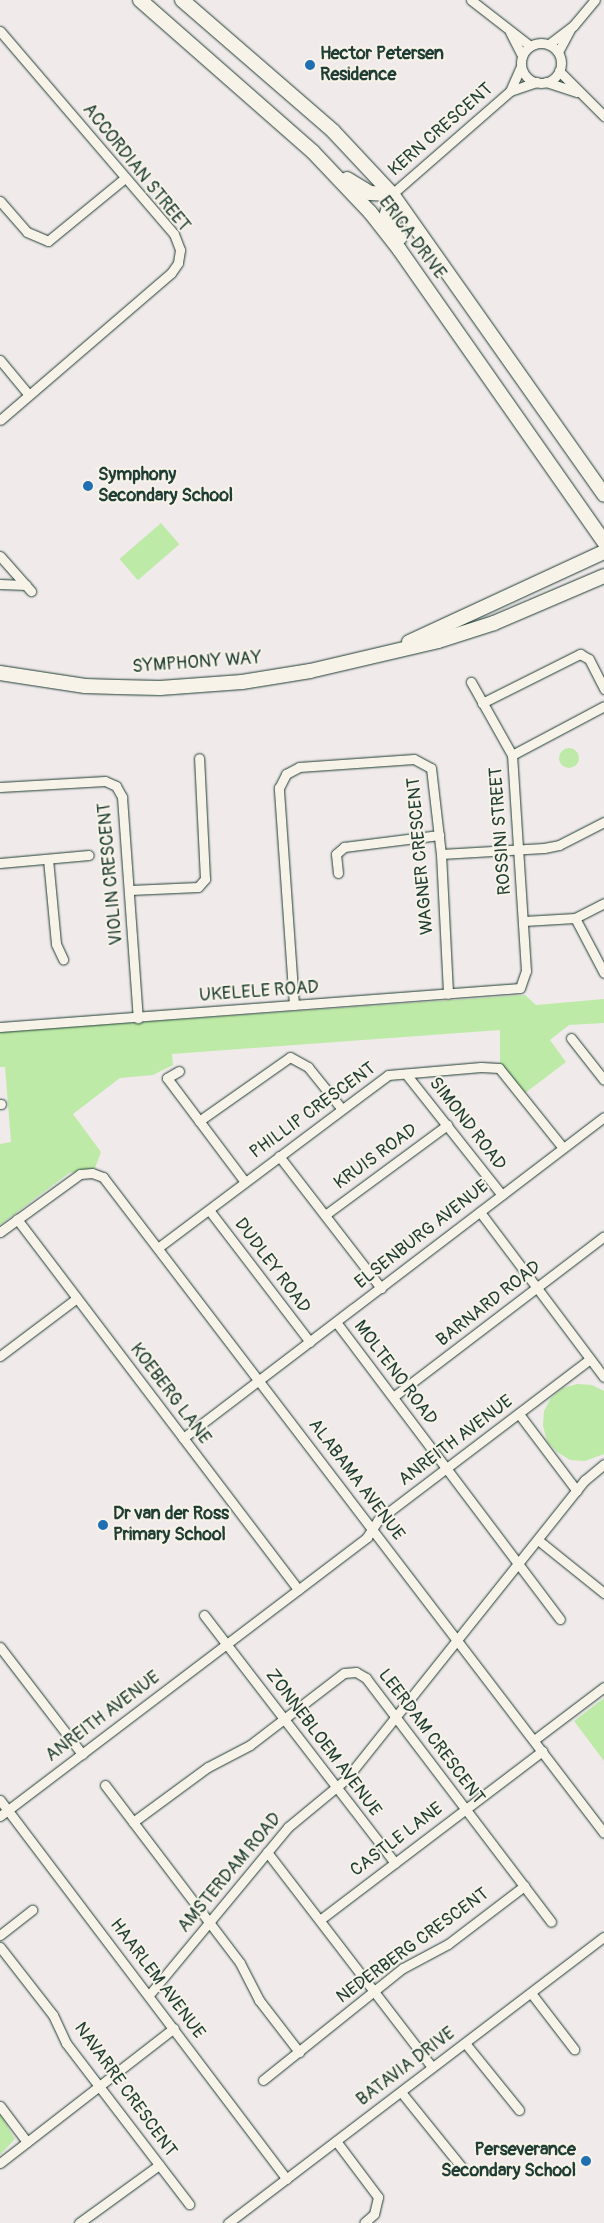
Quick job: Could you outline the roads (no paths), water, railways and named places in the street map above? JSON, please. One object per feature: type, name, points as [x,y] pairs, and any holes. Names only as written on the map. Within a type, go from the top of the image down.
[{"type":"main road","name":"ERICA DRIVE","points":[[140,0],[323,162],[400,249],[604,542]]},
{"type":"main road","name":"ERICA DRIVE","points":[[182,0],[333,131],[392,194],[604,495]]},
{"type":"main road","points":[[323,162],[357,187],[370,193],[392,194],[386,207],[389,220],[426,276],[454,327]]},
{"type":"main road","name":"SYMPHONY WAY","points":[[395,649],[604,552]]},
{"type":"main road","name":"SYMPHONY WAY","points":[[0,673],[84,686],[160,688],[242,682],[310,671],[395,649],[438,641],[494,623],[604,576]]},
{"type":"street","points":[[471,0],[530,46],[549,44],[573,26]]},
{"type":"street","points":[[596,0],[573,26],[558,52],[559,71],[576,92],[604,116]]},
{"type":"street","points":[[509,30],[522,56],[522,66],[526,76],[536,82],[546,82],[576,92]]},
{"type":"street","name":"ACCORDIAN STREET","points":[[0,31],[177,239],[180,250],[178,263],[171,273],[0,420]]},
{"type":"street","points":[[549,44],[558,52]]},
{"type":"street","points":[[522,56],[530,46]]},
{"type":"street","name":"KERN CRESCENT","points":[[510,91],[522,66]]},
{"type":"street","points":[[546,82],[559,71]]},
{"type":"street","name":"KERN CRESCENT","points":[[392,194],[510,91],[536,82]]},
{"type":"street","points":[[0,201],[27,232],[48,241],[125,178]]},
{"type":"street","points":[[0,360],[29,395]]},
{"type":"street","points":[[0,556],[28,588],[0,584]]},
{"type":"street","points":[[482,703],[580,654],[589,659],[604,689]]},
{"type":"street","name":"ROSSINI STREET","points":[[470,682],[512,755],[526,971],[520,988]]},
{"type":"street","points":[[512,755],[604,706]]},
{"type":"street","points":[[130,890],[198,887],[205,879],[199,758]]},
{"type":"street","name":"WAGNER CRESCENT","points":[[294,1005],[279,788],[286,774],[299,766],[420,760],[434,775],[448,994]]},
{"type":"street","name":"VIOLIN CRESCENT","points":[[0,787],[105,781],[116,786],[122,797],[138,1018]]},
{"type":"street","points":[[440,854],[518,850],[559,845],[604,822]]},
{"type":"street","points":[[338,873],[336,854],[344,847],[439,835]]},
{"type":"street","points":[[0,862],[89,855]]},
{"type":"street","points":[[48,858],[56,944],[63,960]]},
{"type":"street","points":[[524,920],[575,918],[604,903]]},
{"type":"street","points":[[575,918],[604,973]]},
{"type":"street","name":"UKELELE ROAD","points":[[0,1027],[520,988]]},
{"type":"street","points":[[571,1038],[604,1080]]},
{"type":"street","points":[[199,1121],[290,1057],[308,1068],[341,1108]]},
{"type":"street","name":"PHILLIP CRESCENT","points":[[159,1247],[341,1108],[388,1075],[482,1067],[499,1068],[563,1148]]},
{"type":"street","points":[[179,1071],[167,1078],[245,1182]]},
{"type":"street","name":"SIMOND ROAD","points":[[406,1074],[502,1195]]},
{"type":"street","name":"ELSENBURG AVENUE","points":[[183,1438],[604,1117]]},
{"type":"street","name":"KRUIS ROAD","points":[[325,1215],[447,1125]]},
{"type":"street","points":[[279,1156],[381,1288]]},
{"type":"street","name":"ALABAMA AVENUE","points":[[17,1220],[68,1180],[80,1174],[92,1173],[103,1177],[159,1247],[604,1833]]},
{"type":"street","name":"DUDLEY ROAD","points":[[209,1210],[310,1342]]},
{"type":"street","points":[[480,1212],[604,1378]]},
{"type":"street","points":[[0,1232],[17,1220]]},
{"type":"street","name":"KOEBERG LANE","points":[[17,1220],[298,1589]]},
{"type":"street","name":"BARNARD ROAD","points":[[393,1397],[604,1236]]},
{"type":"street","points":[[0,1356],[77,1298]]},
{"type":"street","name":"MOLTENO ROAD","points":[[336,1322],[520,1563],[560,1619]]},
{"type":"street","name":"ANREITH AVENUE","points":[[0,1816],[367,1537],[378,1520],[590,1359]]},
{"type":"street","points":[[519,1414],[577,1491]]},
{"type":"street","name":"AMSTERDAM ROAD","points":[[149,1995],[288,1827],[337,1789],[577,1491],[604,1464]]},
{"type":"street","points":[[538,1540],[604,1593]]},
{"type":"street","points":[[204,1615],[227,1644]]},
{"type":"street","name":"ZONNEBLOEM AVENUE","points":[[227,1644],[395,1862]]},
{"type":"street","points":[[0,1646],[82,1754]]},
{"type":"street","name":"LEERDAM CRESCENT","points":[[133,1822],[208,1767],[240,1751],[344,1673],[352,1671],[366,1678],[551,1922]]},
{"type":"street","points":[[534,1740],[604,1687]]},
{"type":"street","name":"CASTLE LANE","points":[[321,1919],[542,1751]]},
{"type":"street","points":[[105,1785],[246,1972],[259,2000],[299,2052]]},
{"type":"street","name":"HAARLEM AVENUE","points":[[0,1800],[287,2179]]},
{"type":"street","points":[[267,1852],[321,1919],[432,2067]]},
{"type":"street","name":"NEDERBERG CRESCENT","points":[[263,2080],[417,1959],[448,1944],[524,1886]]},
{"type":"street","points":[[0,1935],[32,1910]]},
{"type":"street","points":[[601,1939],[604,1949]]},
{"type":"street","name":"BATAVIA DRIVE","points":[[228,2223],[601,1939]]},
{"type":"street","name":"NAVARRE CRESCENT","points":[[0,1947],[53,2015],[66,2043],[189,2204]]},
{"type":"street","points":[[531,1993],[574,2049]]},
{"type":"street","points":[[0,2162],[174,2028]]},
{"type":"street","points":[[465,2042],[519,2110]]},
{"type":"street","points":[[401,2092],[464,2170]]},
{"type":"street","points":[[0,2106],[27,2142]]},
{"type":"street","points":[[336,2141],[378,2197],[374,2214],[364,2223]]},
{"type":"street","points":[[79,2223],[159,2165]]},
{"type":"place","name":"Hector Petersen Residence","points":[[310,65]]},
{"type":"place","name":"Symphony Secondary School","points":[[88,486]]},
{"type":"place","name":"Dr van der Ross Primary School","points":[[103,1525]]},
{"type":"place","name":"Perseverance Secondary School","points":[[586,2161]]}]
